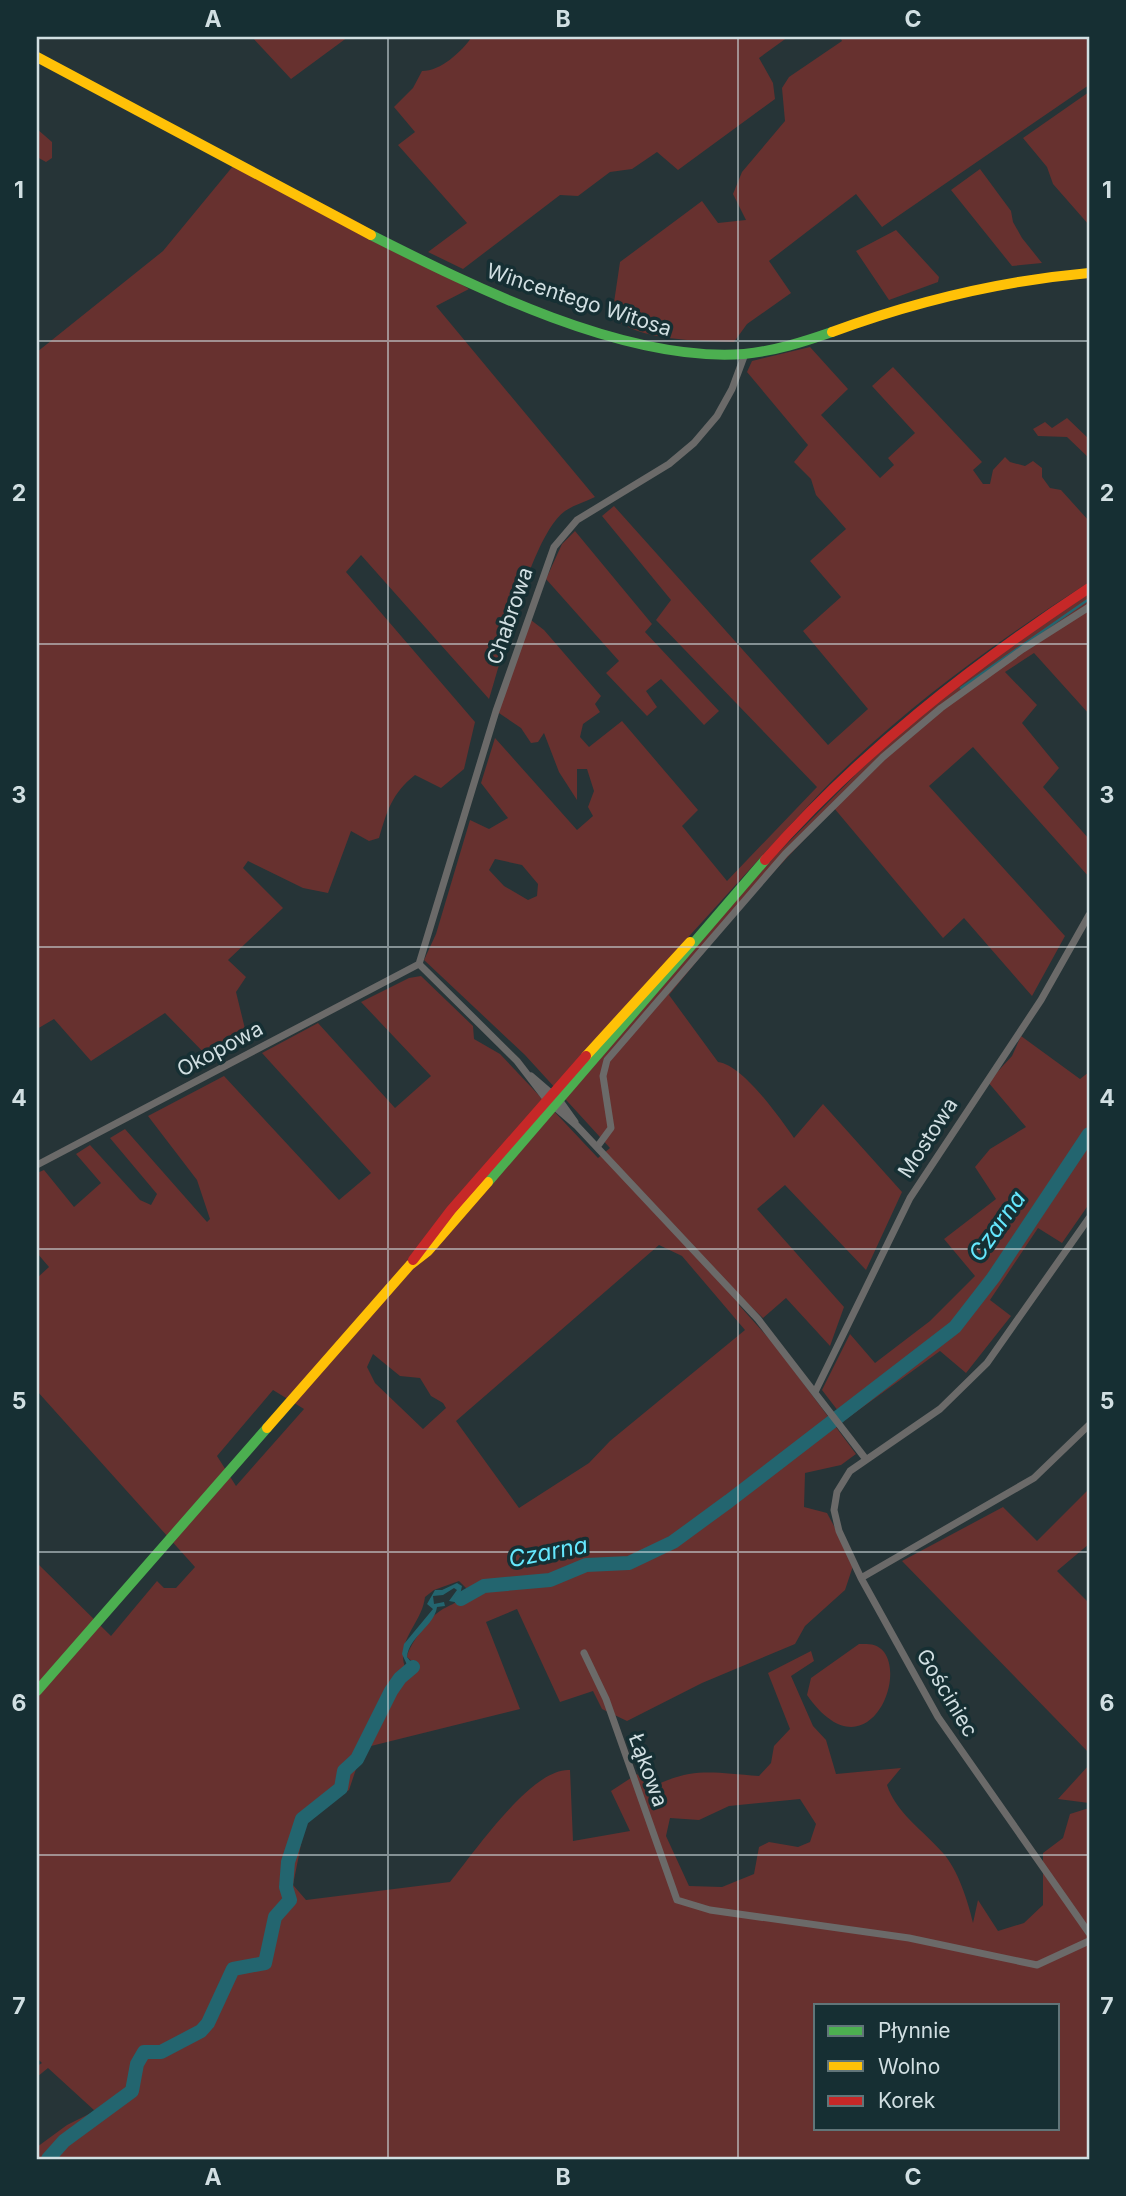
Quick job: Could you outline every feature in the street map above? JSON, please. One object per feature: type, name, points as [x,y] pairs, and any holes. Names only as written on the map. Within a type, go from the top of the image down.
[{"type":"main road","name":"Wincentego Witosa","points":[[37,57],[167,129],[447,274],[514,303],[665,350],[709,355],[745,354],[820,338],[883,314],[969,287],[1089,272]]},
{"type":"main road","points":[[37,1691],[411,1265],[418,1250],[451,1210],[682,960],[696,938],[795,827],[900,726],[968,671],[1089,589]]},
{"type":"street","name":"Chabrowa","points":[[419,964],[496,710],[554,547],[577,520],[669,464],[694,443],[717,416],[732,389],[745,354]]},
{"type":"street","points":[[597,1147],[611,1128],[603,1076],[607,1060],[776,863],[840,797],[927,719],[1023,649],[1089,607]]},
{"type":"street","name":"Mostowa","points":[[815,1392],[910,1198],[1041,1000],[1089,915]]},
{"type":"street","points":[[419,964],[554,1101],[758,1319],[864,1458]]},
{"type":"street","name":"Okopowa","points":[[37,1164],[419,964]]},
{"type":"street","name":"Gościniec","points":[[1089,1218],[976,1376],[940,1409],[864,1458],[839,1486],[834,1510],[839,1531],[861,1578],[938,1717],[1089,1933]]},
{"type":"street","points":[[861,1578],[1034,1478],[1089,1425]]},
{"type":"street","name":"Łąkowa","points":[[584,1653],[606,1699],[677,1900],[710,1910],[909,1938],[1037,1965],[1089,1941]]},
{"type":"shaded area","points":[[252,37],[348,37],[291,79]]},
{"type":"shaded area","points":[[472,37],[788,37],[759,58],[773,83],[775,99],[678,170],[657,152],[632,169],[610,172],[578,196],[560,195],[463,269],[428,252],[467,223],[398,145],[415,132],[394,107],[413,88],[422,71],[436,68],[450,60]]},
{"type":"shaded area","points":[[840,37],[1089,37],[1089,85],[882,227],[856,194],[769,261],[791,293],[747,324],[734,342],[652,335],[623,324],[612,316],[620,262],[702,201],[718,223],[746,220],[733,194],[742,172],[785,121],[782,88],[789,77],[842,41]]},
{"type":"shaded area","points":[[1089,92],[1089,225],[1053,184],[1047,167],[1023,138]]},
{"type":"shaded area","points":[[37,129],[52,142],[52,158],[46,162],[37,157]]},
{"type":"shaded area","points":[[238,160],[358,222],[469,289],[436,306],[595,497],[565,511],[541,544],[510,627],[489,699],[361,555],[346,572],[475,722],[464,769],[441,788],[415,775],[391,803],[379,838],[369,841],[351,831],[328,893],[303,888],[248,861],[243,868],[283,908],[228,960],[246,977],[236,992],[248,1041],[210,1059],[165,1013],[91,1061],[54,1019],[37,1029],[37,352],[163,251]]},
{"type":"shaded area","points":[[980,169],[1011,211],[1013,222],[1022,238],[1042,263],[1012,266],[951,190]]},
{"type":"shaded area","points":[[896,230],[939,277],[938,282],[889,300],[856,251]]},
{"type":"shaded area","points":[[810,347],[848,389],[821,415],[880,478],[894,465],[888,458],[915,433],[872,386],[893,367],[982,462],[973,470],[983,484],[990,484],[993,470],[1005,457],[1010,462],[1025,466],[1033,461],[1042,468],[1042,477],[1050,488],[1061,490],[1089,521],[1089,582],[949,679],[851,762],[637,993],[708,931],[776,855],[891,739],[1002,650],[1089,593],[1089,714],[1034,653],[1005,672],[1037,705],[1022,723],[1059,768],[1043,787],[1089,839],[1089,877],[973,747],[929,786],[1065,936],[1032,996],[964,918],[943,938],[834,808],[747,900],[669,995],[718,1062],[728,1065],[749,1082],[794,1138],[823,1104],[902,1192],[866,1270],[785,1185],[757,1209],[844,1307],[830,1346],[786,1298],[763,1318],[744,1300],[738,1304],[774,1344],[856,1454],[841,1465],[805,1473],[804,1507],[827,1513],[854,1563],[845,1590],[805,1626],[795,1644],[702,1683],[627,1721],[602,1709],[593,1691],[560,1702],[517,1609],[486,1622],[520,1709],[371,1746],[356,1769],[349,1790],[306,1819],[293,1885],[306,1900],[450,1882],[488,1833],[522,1796],[555,1773],[570,1770],[573,1841],[630,1831],[611,1791],[637,1774],[650,1788],[691,1774],[759,1776],[771,1763],[774,1746],[790,1729],[768,1673],[811,1651],[814,1661],[791,1676],[813,1726],[826,1740],[836,1774],[901,1768],[887,1785],[891,1795],[948,1860],[962,1886],[973,1923],[978,1900],[998,1931],[1024,1923],[1043,1905],[1043,1853],[1063,1838],[1070,1814],[1089,1808],[1089,2159],[37,2159],[37,2147],[67,2125],[95,2111],[48,2068],[37,2077],[37,2066],[42,2063],[37,2058],[37,1563],[111,1636],[157,1581],[164,1588],[176,1588],[195,1567],[37,1391],[37,1278],[49,1267],[37,1253],[37,1173],[44,1170],[74,1207],[101,1183],[76,1154],[90,1145],[140,1200],[151,1205],[157,1194],[110,1138],[125,1129],[207,1222],[210,1219],[197,1180],[148,1116],[224,1076],[339,1200],[371,1173],[262,1053],[318,1023],[395,1108],[431,1076],[361,1002],[409,978],[421,976],[473,1026],[474,1039],[500,1054],[598,1158],[610,1148],[525,1055],[424,960],[436,934],[470,820],[489,829],[508,818],[481,783],[495,738],[577,830],[593,816],[588,807],[594,791],[587,769],[577,769],[577,800],[559,772],[544,733],[538,742],[531,743],[521,728],[496,711],[527,617],[544,630],[601,696],[595,704],[600,712],[583,724],[580,737],[589,747],[622,721],[698,810],[682,826],[727,881],[817,787],[656,620],[671,600],[602,516],[614,506],[828,745],[868,709],[803,631],[841,597],[810,561],[846,529],[816,495],[811,479],[794,462],[808,445],[747,372],[752,361]],"holes":[[[495,859],[522,865],[538,884],[537,896],[528,900],[504,886],[489,870]],[[659,1245],[682,1256],[745,1330],[610,1441],[589,1463],[519,1508],[456,1421]],[[373,1354],[400,1376],[420,1378],[431,1396],[446,1408],[423,1429],[375,1383],[367,1367]],[[273,1390],[304,1409],[236,1486],[217,1456]],[[459,1581],[467,1589],[456,1602],[436,1614],[424,1628],[407,1657],[415,1664],[409,1675],[400,1678],[397,1673],[406,1670],[403,1660],[406,1641],[423,1607],[425,1597],[434,1590]],[[800,1799],[816,1824],[810,1842],[798,1847],[769,1842],[759,1847],[754,1874],[722,1887],[689,1886],[666,1836],[670,1818],[699,1820],[729,1806]]]},
{"type":"shaded area","points":[[1067,418],[1089,439],[1089,458],[1067,437],[1038,436],[1033,429],[1045,422],[1052,428]]},
{"type":"shaded area","points":[[575,531],[652,624],[645,632],[719,711],[704,725],[661,679],[646,691],[657,707],[647,716],[606,673],[619,661],[546,579],[562,544]]},
{"type":"shaded area","points":[[1021,1036],[1080,1079],[1089,1072],[1089,1129],[1028,1220],[1032,1223],[1089,1138],[1089,1204],[1062,1243],[1038,1228],[990,1300],[1011,1316],[966,1373],[940,1351],[845,1420],[822,1390],[850,1334],[875,1363],[930,1321],[975,1276],[944,1239],[996,1199],[975,1167],[990,1149],[1026,1127],[988,1082],[1012,1056]]},
{"type":"shaded area","points":[[1089,1489],[1089,1544],[1057,1571],[1089,1603],[1089,1753],[902,1561],[1003,1507],[1037,1541]]},
{"type":"shaded area","points":[[859,1644],[869,1644],[884,1652],[890,1666],[890,1683],[885,1700],[875,1715],[862,1725],[846,1726],[827,1717],[807,1695],[811,1678]]},
{"type":"shaded area","points":[[1089,1765],[1089,1803],[1058,1799]]},
{"type":"water","points":[[457,1583],[462,1586],[460,1595],[476,1592],[460,1603],[449,1601],[457,1590],[454,1588],[443,1595],[433,1596],[434,1604],[444,1602],[445,1606],[437,1607],[431,1620],[412,1643],[407,1657],[416,1668],[409,1675],[400,1678],[409,1669],[402,1654],[404,1644],[433,1609],[427,1604],[435,1590],[442,1590]]},
{"type":"waterway","points":[[961,688],[1089,599]]},
{"type":"waterway","name":"Czarna","points":[[461,1599],[484,1586],[550,1580],[586,1565],[629,1563],[673,1542],[729,1501],[955,1327],[993,1278],[1089,1134]]},
{"type":"waterway","name":"Czarna","points":[[48,2159],[64,2141],[132,2091],[137,2064],[144,2052],[161,2052],[201,2031],[208,2023],[233,1969],[265,1963],[275,1917],[290,1900],[286,1887],[288,1862],[302,1819],[341,1788],[344,1771],[357,1759],[391,1691],[400,1678],[413,1667]]},
{"type":"traffic: fast","points":[[371,235],[503,298],[601,334],[650,347],[698,354],[744,354],[800,343],[832,332]]},
{"type":"traffic: fast","points":[[488,1182],[765,860]]},
{"type":"traffic: fast","points":[[37,1691],[267,1428]]},
{"type":"traffic: slow","points":[[37,57],[371,235]]},
{"type":"traffic: slow","points":[[832,332],[958,294],[1023,281],[1089,273]]},
{"type":"traffic: slow","points":[[586,1056],[690,942]]},
{"type":"traffic: slow","points":[[267,1428],[410,1265],[428,1251],[488,1182]]},
{"type":"traffic: jam","points":[[765,860],[839,783],[918,713],[1002,648],[1089,588]]},
{"type":"traffic: jam","points":[[413,1260],[451,1210],[586,1056]]}]
